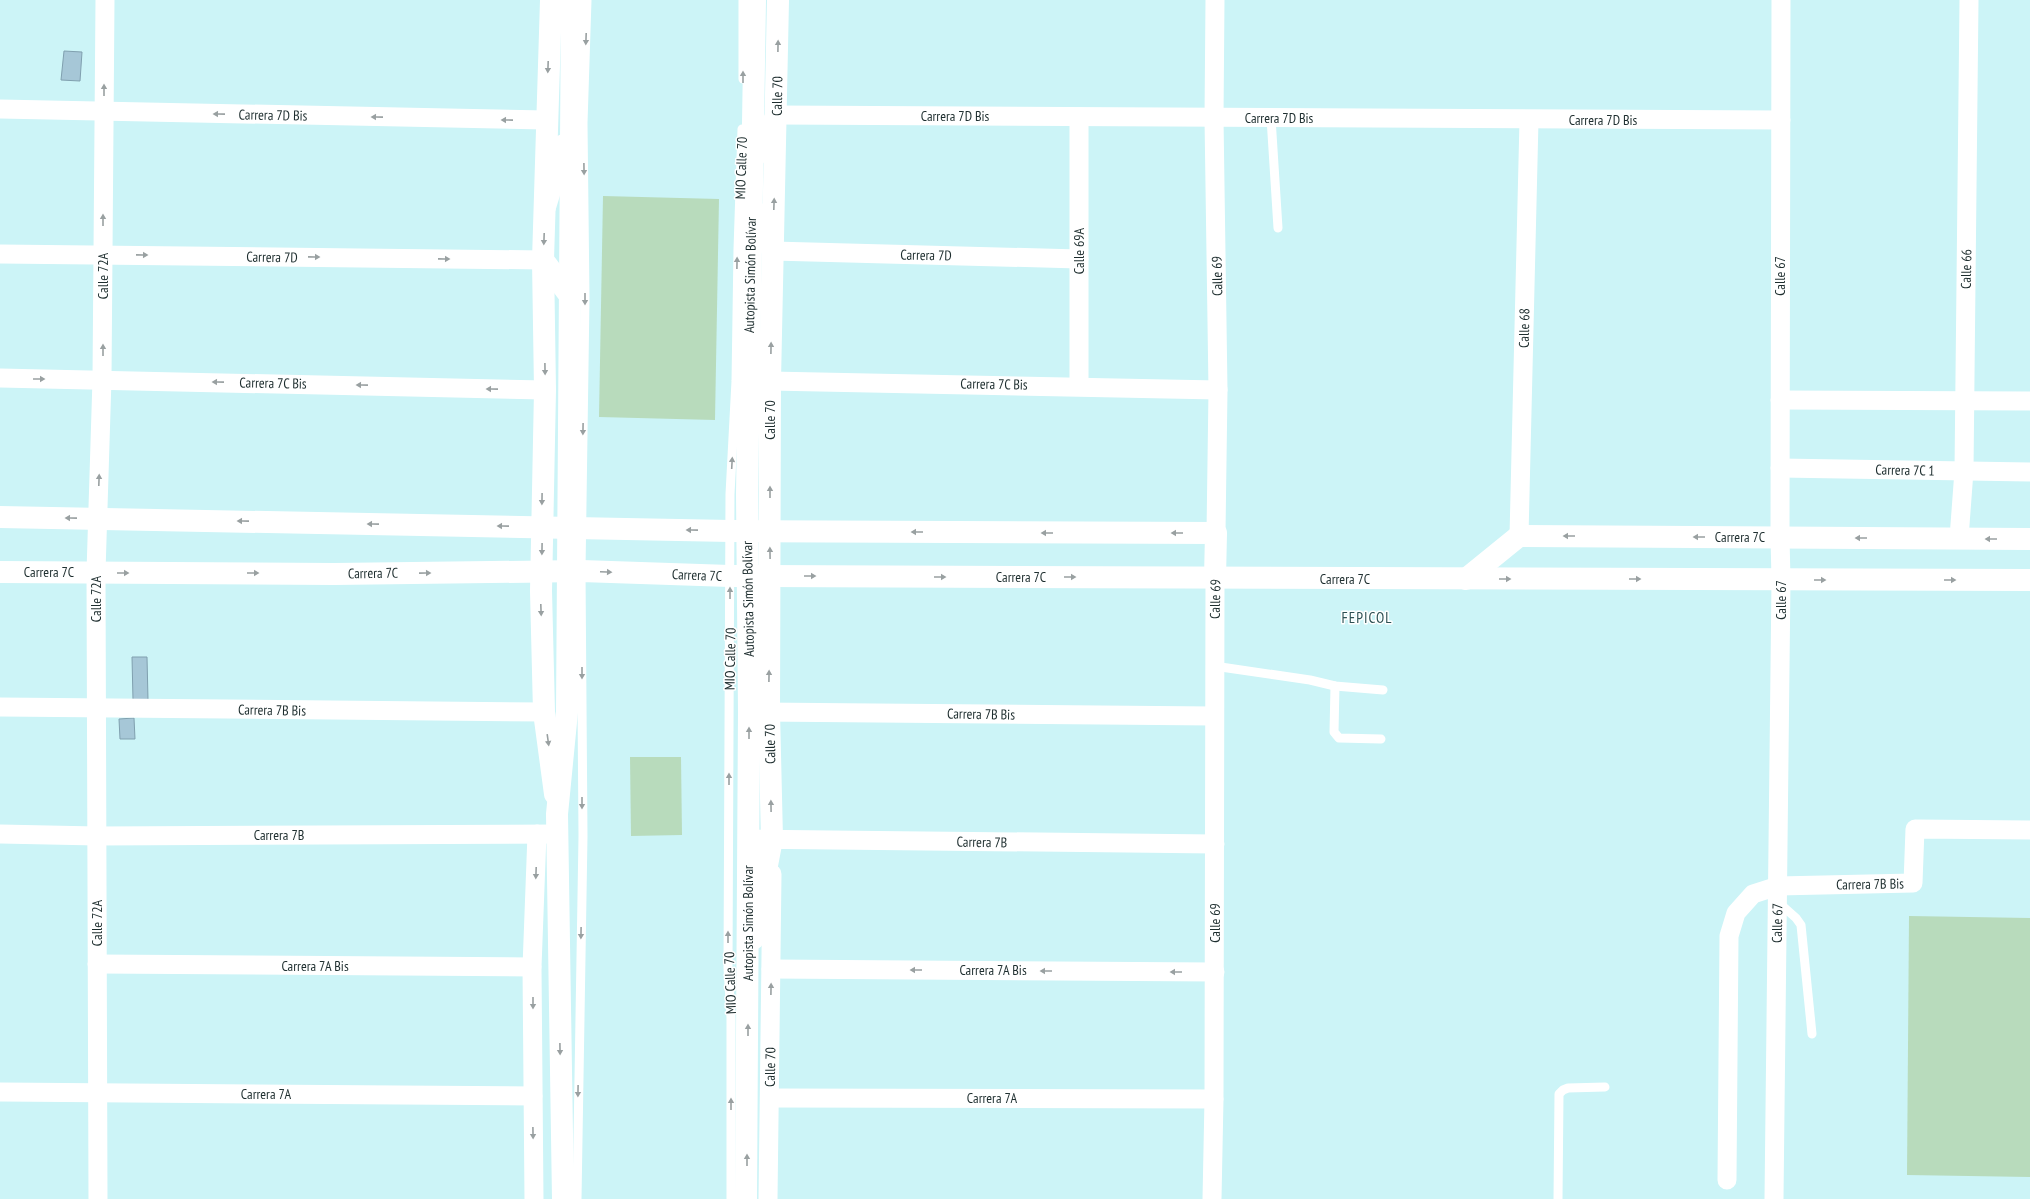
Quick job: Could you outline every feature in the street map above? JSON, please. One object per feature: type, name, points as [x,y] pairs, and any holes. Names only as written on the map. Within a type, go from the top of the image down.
[{"type":"main road","points":[[551,0],[546,120],[543,260],[545,390],[541,571],[544,712],[551,827],[563,1199]]},
{"type":"main road","points":[[551,827],[567,712],[574,571],[575,528],[570,122],[572,0]]},
{"type":"main road","name":"Autopista Simón Bolívar","points":[[746,1199],[749,839],[759,712],[739,576],[739,531],[753,161],[755,0]]},
{"type":"main road","name":"Calle 70","points":[[748,968],[772,839],[759,712],[771,576],[770,381],[777,115],[778,0]]},
{"type":"main road","points":[[753,161],[777,115]]},
{"type":"main road","points":[[545,207],[570,122]]},
{"type":"main road","points":[[751,206],[773,251]]},
{"type":"main road","points":[[543,260],[571,297]]},
{"type":"main road","points":[[0,517],[739,531],[1216,533]]},
{"type":"main road","name":"Calle 69","points":[[1215,578],[1216,533]]},
{"type":"main road","points":[[1466,579],[1519,536]]},
{"type":"main road","name":"Carrera 7C","points":[[1519,536],[2030,539]]},
{"type":"main road","name":"Carrera 7C","points":[[0,572],[334,574],[574,571],[739,576],[2030,580]]},
{"type":"main road","points":[[558,1199],[562,1176]]},
{"type":"street","name":"Calle 72A","points":[[98,1199],[96,572],[102,379],[105,0]]},
{"type":"street","name":"Calle 69","points":[[1215,0],[1214,118],[1218,390],[1216,533]]},
{"type":"street","name":"Calle 67","points":[[1774,1199],[1781,580],[1780,400],[1782,0]]},
{"type":"street","name":"Calle 66","points":[[1959,538],[1964,471],[1969,0]]},
{"type":"street","name":"Carrera 7D Bis","points":[[0,109],[546,120]]},
{"type":"street","name":"Carrera 7D Bis","points":[[777,115],[1529,120],[1781,120]]},
{"type":"street","name":"Calle 69A","points":[[1079,117],[1079,386]]},
{"type":"street","name":"Calle 68","points":[[1519,536],[1529,120]]},
{"type":"street","name":"Carrera 7D","points":[[773,251],[1079,259]]},
{"type":"street","name":"Carrera 7D","points":[[0,254],[543,260]]},
{"type":"street","name":"Carrera 7C Bis","points":[[0,378],[102,379],[545,390]]},
{"type":"street","name":"Carrera 7C Bis","points":[[770,381],[1079,386],[1218,390]]},
{"type":"street","points":[[1780,400],[2030,401]]},
{"type":"street","name":"Carrera 7C 1","points":[[1780,468],[2030,472]]},
{"type":"street","name":"Calle 69","points":[[1212,1199],[1215,972],[1215,578]]},
{"type":"street","name":"Carrera 7B Bis","points":[[0,707],[544,712]]},
{"type":"street","name":"Carrera 7B Bis","points":[[759,712],[1214,716]]},
{"type":"street","points":[[534,1199],[532,967],[551,827]]},
{"type":"street","name":"Carrera 7B","points":[[0,834],[97,836],[551,827]]},
{"type":"street","name":"Carrera 7B Bis","points":[[1778,894],[1913,883],[1915,828],[2030,830]]},
{"type":"street","name":"Carrera 7B","points":[[749,839],[1215,844]]},
{"type":"street","name":"Calle 70","points":[[768,1199],[772,839]]},
{"type":"street","points":[[1727,1180],[1729,936],[1736,913],[1753,894],[1778,894]]},
{"type":"street","name":"Carrera 7A Bis","points":[[97,964],[532,967]]},
{"type":"street","name":"Carrera 7A Bis","points":[[771,969],[1215,972]]},
{"type":"street","name":"Carrera 7A","points":[[0,1092],[533,1096]]},
{"type":"street","name":"Carrera 7A","points":[[770,1098],[1214,1099]]},
{"type":"lane","points":[[575,528],[585,298],[583,123],[587,0]]},
{"type":"lane","points":[[743,0],[743,92]]},
{"type":"lane","points":[[1271,118],[1278,228]]},
{"type":"lane","name":"MIO Calle 70","points":[[739,531],[730,494],[736,380],[742,123]]},
{"type":"lane","points":[[574,571],[582,836],[577,1199]]},
{"type":"lane","name":"MIO Calle 70","points":[[731,1199],[731,1018],[728,968],[739,576]]},
{"type":"lane","points":[[1214,666],[1310,680],[1334,686],[1383,690]]},
{"type":"lane","points":[[1334,686],[1334,732],[1336,736],[1339,738],[1381,739]]},
{"type":"lane","points":[[1778,894],[1801,925],[1812,1034]]},
{"type":"lane","points":[[1558,1199],[1559,1094],[1568,1088],[1605,1087]]},
{"type":"green space","points":[[603,196],[719,199],[715,420],[599,417]]},
{"type":"green space","points":[[630,757],[681,757],[682,835],[631,836]]},
{"type":"green space","points":[[1909,916],[2030,918],[2030,1177],[1907,1175]]},
{"type":"building","points":[[64,51],[82,52],[80,81],[61,80]]},
{"type":"building","points":[[132,657],[147,657],[148,700],[133,700]]},
{"type":"building","points":[[134,718],[135,739],[120,739],[119,719]]},
{"type":"district","name":"FEPICOL","points":[[1367,618]]}]
